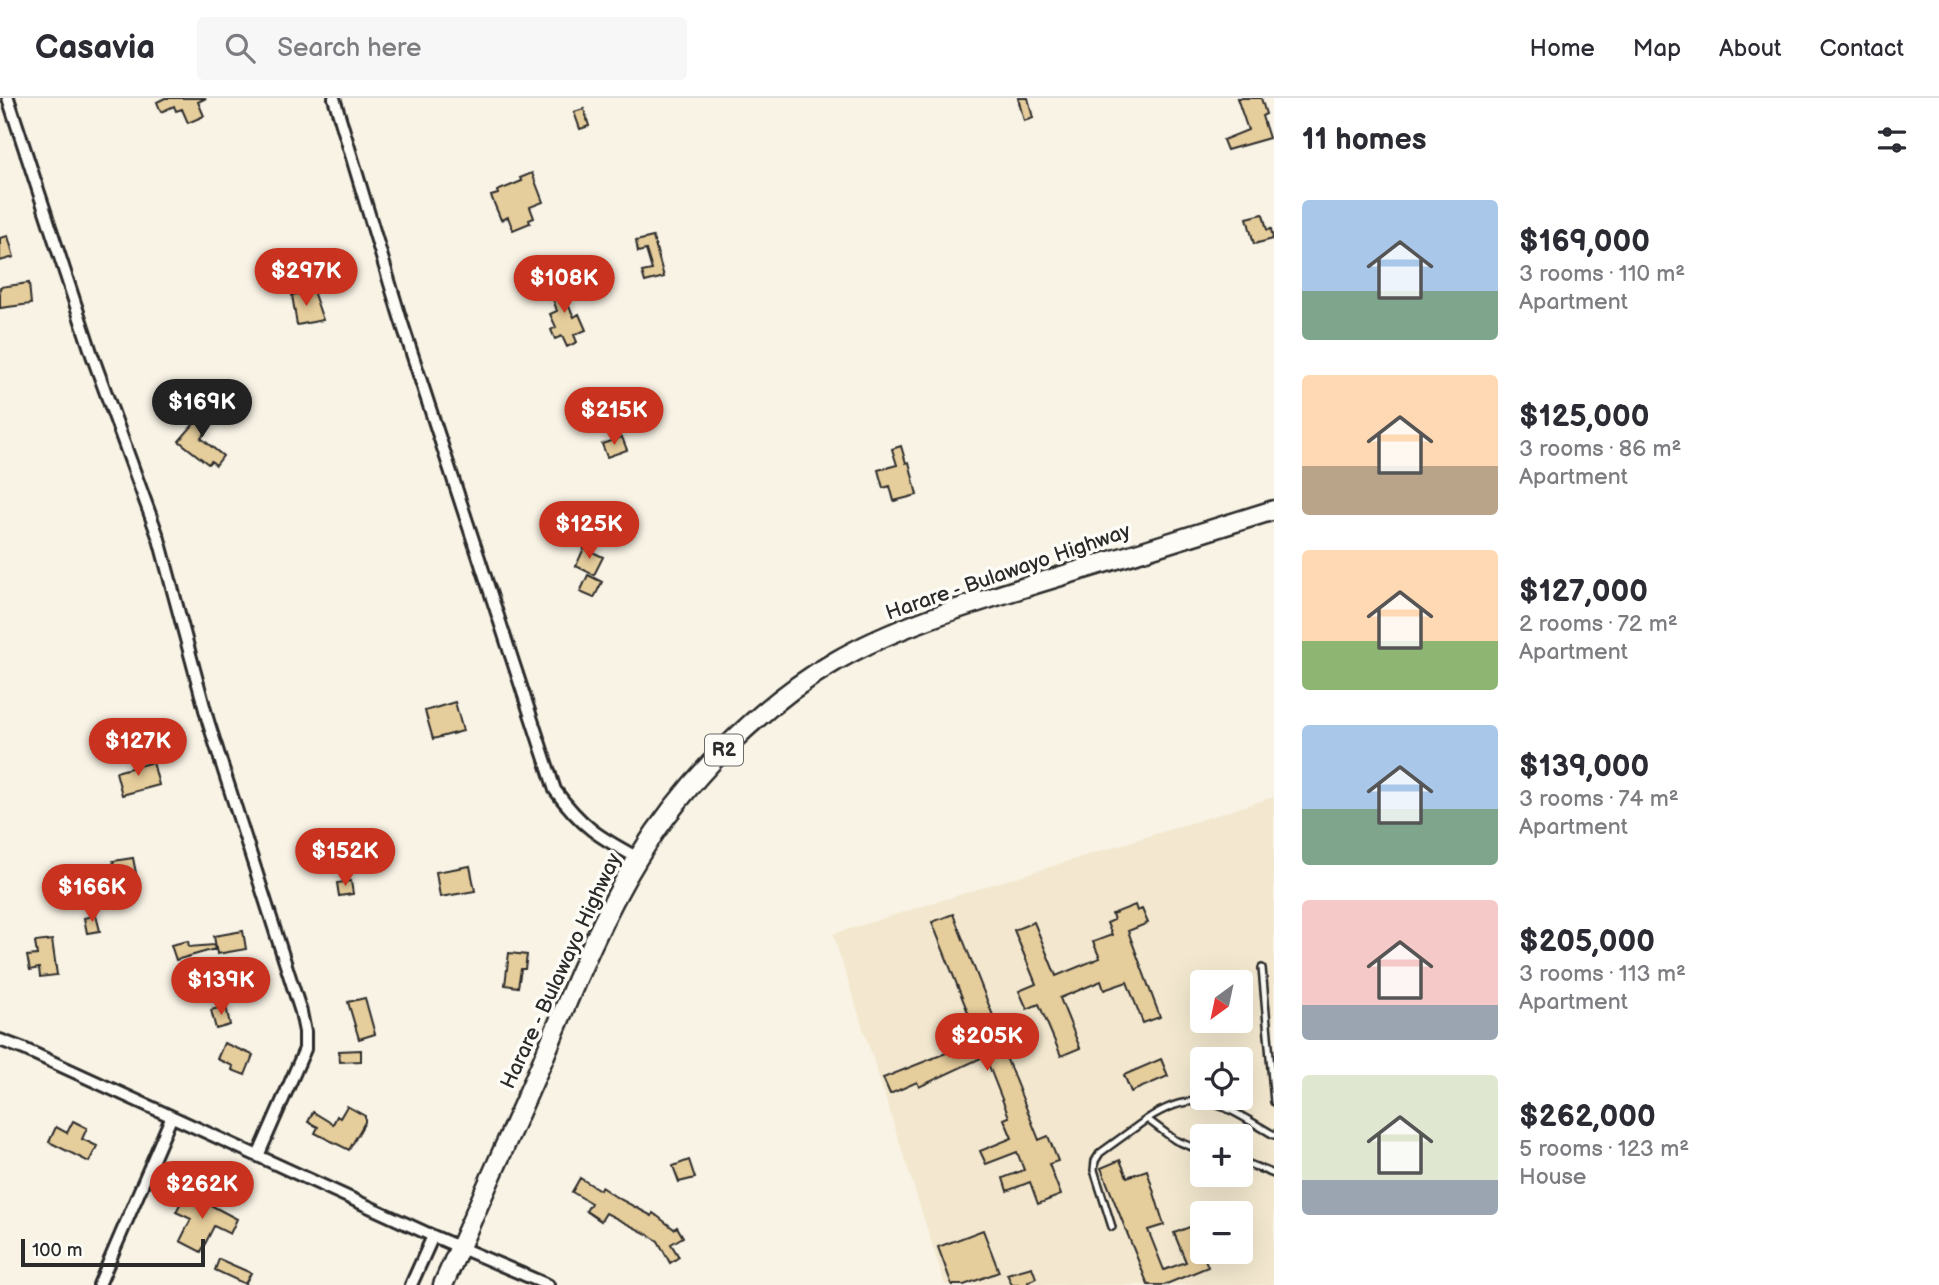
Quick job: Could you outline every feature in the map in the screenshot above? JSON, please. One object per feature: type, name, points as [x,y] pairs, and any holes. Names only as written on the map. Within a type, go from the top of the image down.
[{"type":"highway","name":"Harare - Bulawayo Highway","points":[[443,1285],[580,974],[638,858],[691,785],[725,749],[783,696],[836,660],[892,635],[974,603],[1274,510]]},
{"type":"street","points":[[8,98],[92,355],[159,539],[208,721],[301,1012],[305,1049],[258,1156]]},
{"type":"street","points":[[334,98],[404,330],[555,790],[572,814],[597,836],[638,858]]},
{"type":"street","points":[[0,1040],[433,1236],[548,1285]]},
{"type":"street","points":[[99,1285],[171,1118]]},
{"type":"street","points":[[411,1285],[433,1236]]},
{"type":"lane","points":[[1262,968],[1274,1102]]},
{"type":"lane","points":[[1112,1227],[1094,1170],[1095,1161],[1100,1153],[1166,1108],[1193,1101],[1219,1103],[1274,1135]]},
{"type":"lane","points":[[1147,1119],[1175,1140],[1190,1146]]},
{"type":"lane","points":[[1253,1166],[1274,1174]]},
{"type":"shaded area","points":[[1274,797],[1274,1285],[945,1285],[833,934]]},
{"type":"building","points":[[165,98],[206,98],[198,102],[204,116],[188,123],[182,109],[176,111],[174,106],[161,112],[157,102]]},
{"type":"building","points":[[1018,98],[1028,98],[1033,118],[1024,121]]},
{"type":"building","points":[[1237,98],[1261,98],[1266,114],[1262,116],[1269,138],[1227,150],[1223,140],[1248,130]]},
{"type":"building","points":[[584,109],[589,126],[580,129],[574,112]]},
{"type":"building","points":[[532,173],[543,202],[530,207],[534,218],[529,220],[530,223],[513,230],[508,217],[501,220],[491,196]]},
{"type":"building","points":[[1263,214],[1267,230],[1271,229],[1273,239],[1254,244],[1247,218]]},
{"type":"building","points":[[8,236],[14,257],[0,261],[0,238]]},
{"type":"building","points":[[653,237],[664,277],[645,282],[642,272],[652,270],[646,250],[638,252],[636,241]]},
{"type":"building","points":[[565,277],[569,289],[562,292],[574,317],[579,314],[586,330],[574,335],[577,342],[567,347],[562,336],[555,339],[551,330],[556,327],[550,314],[557,311],[548,284]]},
{"type":"building","points":[[29,283],[31,304],[0,308],[0,287]]},
{"type":"building","points":[[313,291],[323,320],[297,325],[292,295]]},
{"type":"building","points":[[206,410],[217,419],[201,438],[223,456],[216,465],[211,461],[208,464],[179,441]]},
{"type":"building","points":[[622,437],[627,450],[607,457],[602,444]]},
{"type":"building","points":[[901,446],[906,463],[909,462],[917,495],[894,501],[890,486],[883,488],[878,470],[897,465],[892,449]]},
{"type":"building","points":[[584,548],[603,557],[594,575],[576,566]]},
{"type":"building","points":[[588,575],[602,582],[594,598],[580,592]]},
{"type":"building","points":[[455,702],[463,731],[433,739],[425,711]]},
{"type":"building","points":[[153,762],[159,785],[122,795],[116,772]]},
{"type":"building","points":[[133,858],[136,873],[116,877],[113,861]]},
{"type":"building","points":[[470,866],[475,891],[440,897],[436,872]]},
{"type":"building","points":[[351,881],[353,894],[339,896],[337,883]]},
{"type":"building","points":[[1135,905],[1137,911],[1142,909],[1148,923],[1128,931],[1160,1017],[1143,1023],[1127,982],[1104,990],[1101,981],[1060,998],[1080,1048],[1061,1056],[1039,1004],[1027,1009],[1019,991],[1036,984],[1014,930],[1034,922],[1056,976],[1100,958],[1093,942],[1112,935],[1107,923],[1114,920],[1112,914]]},
{"type":"building","points":[[953,914],[1039,1140],[1048,1136],[1058,1161],[1049,1164],[1061,1195],[1038,1204],[1030,1182],[1007,1191],[1003,1178],[1024,1170],[1017,1152],[986,1164],[980,1151],[1012,1138],[1004,1119],[1009,1117],[985,1056],[919,1087],[917,1082],[890,1094],[883,1078],[979,1040],[932,922]]},
{"type":"building","points":[[96,915],[100,931],[87,933],[84,918]]},
{"type":"building","points":[[243,931],[246,949],[217,954],[214,936]]},
{"type":"building","points":[[52,940],[57,975],[40,977],[39,968],[30,970],[27,956],[37,955],[35,942]]},
{"type":"building","points":[[188,941],[189,947],[214,945],[215,949],[176,960],[171,945]]},
{"type":"building","points":[[509,953],[527,955],[518,987],[505,985]]},
{"type":"building","points":[[365,998],[375,1034],[359,1039],[348,1002]]},
{"type":"building","points":[[226,1006],[230,1025],[216,1029],[211,1010]]},
{"type":"building","points":[[224,1043],[253,1055],[245,1075],[232,1070],[233,1066],[217,1059]]},
{"type":"building","points":[[361,1050],[361,1061],[340,1062],[339,1051]]},
{"type":"building","points":[[1161,1059],[1168,1076],[1131,1092],[1124,1075]]},
{"type":"building","points":[[347,1106],[365,1116],[365,1122],[349,1150],[315,1133],[318,1127],[308,1122],[313,1112],[333,1124]]},
{"type":"building","points":[[73,1121],[87,1128],[82,1139],[97,1146],[89,1162],[49,1142],[56,1127],[67,1133]]},
{"type":"building","points":[[689,1160],[695,1178],[679,1182],[673,1166]]},
{"type":"building","points":[[1120,1160],[1127,1177],[1147,1170],[1164,1225],[1148,1230],[1164,1270],[1186,1262],[1174,1233],[1190,1227],[1190,1264],[1207,1264],[1208,1267],[1164,1285],[1148,1285],[1101,1168]]},
{"type":"building","points":[[580,1178],[652,1216],[653,1213],[674,1229],[677,1227],[683,1237],[671,1244],[679,1257],[670,1263],[658,1241],[647,1234],[606,1213],[601,1221],[586,1211],[591,1203],[572,1192]]},
{"type":"building","points":[[186,1192],[237,1219],[230,1234],[214,1226],[201,1252],[180,1241],[191,1219],[176,1212]]},
{"type":"building","points":[[983,1230],[999,1272],[964,1285],[952,1285],[938,1247]]},
{"type":"building","points":[[219,1259],[251,1273],[245,1284],[215,1270]]},
{"type":"building","points":[[1032,1267],[1036,1278],[1028,1282],[1029,1285],[1012,1285],[1007,1274]]}]
